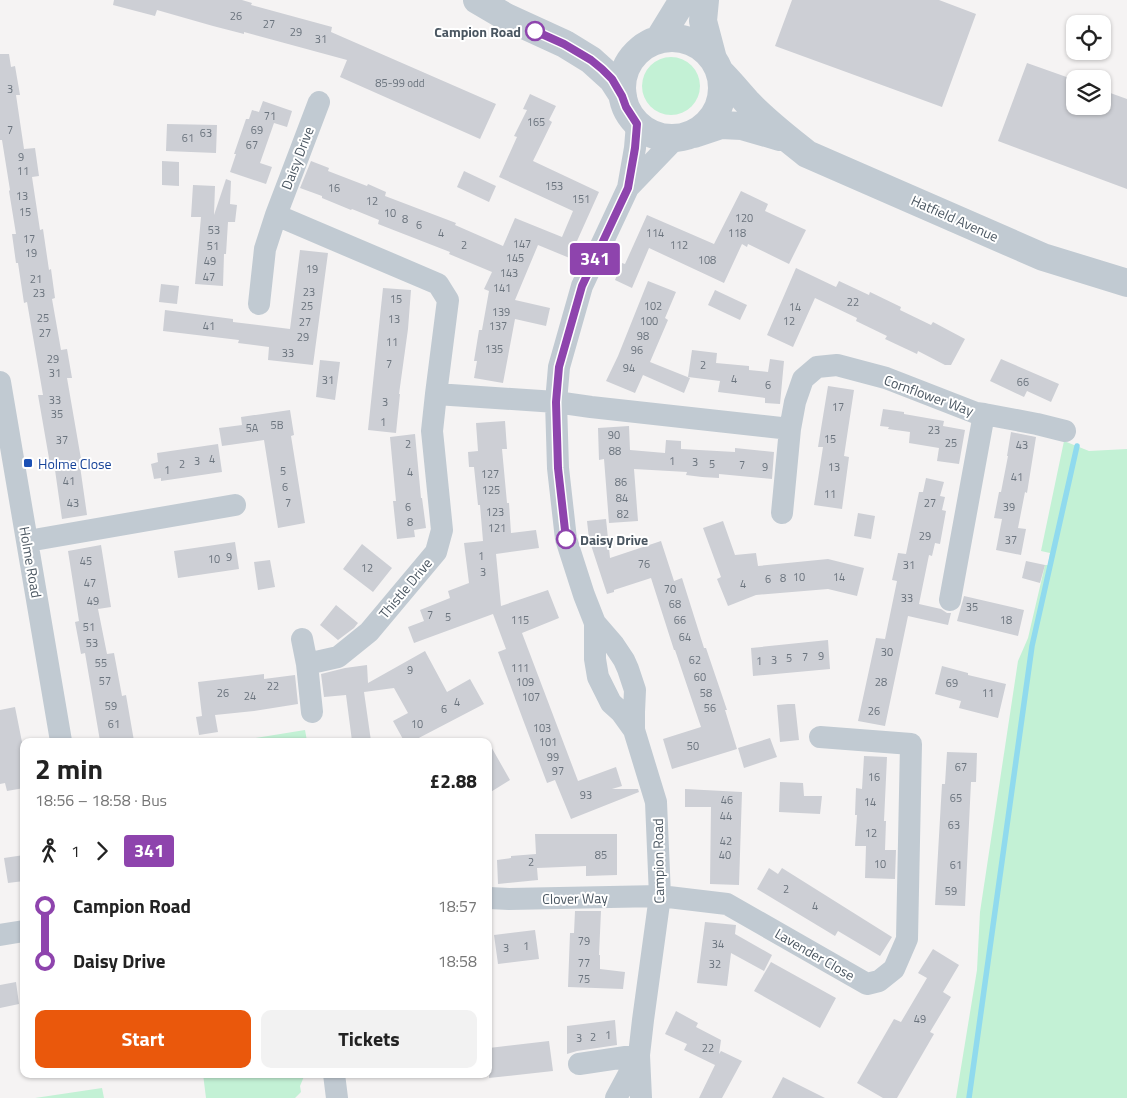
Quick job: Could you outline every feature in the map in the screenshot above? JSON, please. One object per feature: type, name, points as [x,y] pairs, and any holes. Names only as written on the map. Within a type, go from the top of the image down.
[{"type":"street","points":[[477,0],[506,17],[564,44],[591,60],[612,79],[637,124],[646,131],[661,137],[685,136]]},
{"type":"street","points":[[622,96],[625,73],[632,59],[651,44],[683,0]]},
{"type":"street","points":[[628,188],[685,136],[710,122],[719,106],[722,86],[703,21],[705,0]]},
{"type":"street","points":[[564,44],[594,51],[625,52],[651,44],[688,41],[700,46],[716,65]]},
{"type":"street","name":"Hatfield Avenue","points":[[716,65],[747,102],[807,154],[1043,257],[1127,283]]},
{"type":"street","name":"Daisy Drive","points":[[259,304],[265,249],[319,102]]},
{"type":"street","points":[[628,188],[637,124]]},
{"type":"street","name":"Hatfield Avenue","points":[[685,136],[722,124],[742,126],[789,140]]},
{"type":"street","name":"Campion Road","points":[[628,188],[582,286],[559,367],[556,402],[558,468],[566,539],[595,623],[614,644],[628,669],[635,690],[634,730],[656,802],[660,896],[642,1020],[639,1055],[641,1098]]},
{"type":"street","points":[[276,215],[438,284],[448,300],[436,394],[556,402],[790,429]]},
{"type":"street","name":"Cornflower Way","points":[[782,513],[790,429],[795,402],[803,379],[818,367],[837,365],[886,378],[976,413],[984,414],[950,600]]},
{"type":"street","name":"Holme Road","points":[[0,382],[61,738]]},
{"type":"street","name":"Thistle Drive","points":[[307,664],[338,656],[369,632],[436,552],[442,530],[432,431],[436,394]]},
{"type":"street","points":[[984,414],[1065,431]]},
{"type":"street","points":[[28,541],[235,505]]},
{"type":"street","name":"Campion Road","points":[[595,623],[595,659],[598,677],[611,703],[621,712],[634,730]]},
{"type":"street","points":[[302,639],[307,664],[312,712]]},
{"type":"street","name":"Lavender Close","points":[[660,896],[727,904],[867,984],[879,981],[894,969],[907,939],[911,744],[820,738]]},
{"type":"street","name":"Clover Way","points":[[492,898],[660,896]]},
{"type":"street","points":[[0,935],[20,932]]},
{"type":"street","points":[[580,1064],[639,1055]]},
{"type":"street","name":"Campion Road","points":[[616,1098],[639,1055]]},
{"type":"street","points":[[334,1078],[337,1098]]},
{"type":"green space","points":[[671,57],[682,59],[695,70],[700,86],[698,97],[687,110],[671,115],[660,113],[647,102],[642,86],[644,75],[655,62]]},
{"type":"green space","points":[[1064,441],[1089,451],[1127,449],[1127,1098],[956,1098],[977,970],[980,912],[1018,661],[1028,638],[1045,565],[1048,565],[1050,553],[1041,551]]},
{"type":"green space","points":[[305,730],[306,738],[256,738]]},
{"type":"green space","points":[[204,1078],[303,1078],[300,1086],[301,1092],[295,1098],[206,1098]]},
{"type":"green space","points":[[102,1088],[104,1098],[35,1098]]},
{"type":"building","points":[[114,0],[242,0],[252,3],[251,5],[332,27],[331,32],[496,104],[480,139],[340,77],[347,60],[157,10],[155,16],[113,5]]},
{"type":"building","points":[[792,0],[939,0],[976,14],[942,107],[775,46]]},
{"type":"building","points":[[0,54],[9,54],[11,67],[15,66],[20,95],[16,95],[24,149],[35,148],[39,176],[32,177],[40,230],[43,229],[49,270],[51,269],[55,298],[52,299],[61,350],[67,349],[72,378],[67,378],[81,459],[79,459],[87,515],[62,519],[54,463],[50,464],[38,395],[43,395],[27,302],[24,303],[18,263],[16,263],[12,234],[16,234],[2,140],[0,140]]},
{"type":"building","points":[[1027,63],[1066,77],[1066,115],[1111,115],[1111,93],[1127,99],[1127,189],[998,141]]},
{"type":"building","points":[[530,94],[556,106],[549,120],[552,122],[533,161],[599,192],[577,241],[580,243],[572,259],[538,245],[515,300],[550,308],[546,326],[515,319],[503,383],[474,378],[477,361],[474,361],[479,330],[482,330],[489,291],[484,289],[492,272],[449,254],[450,252],[378,224],[379,220],[300,188],[311,161],[329,168],[328,171],[367,186],[368,184],[386,192],[385,196],[456,223],[455,225],[503,246],[515,218],[562,237],[573,211],[499,177],[517,137],[514,136],[527,110],[523,109]]},
{"type":"building","points":[[263,101],[292,111],[287,127],[274,123],[260,163],[272,167],[266,184],[230,172],[246,119],[249,119],[252,110],[259,112]]},
{"type":"building","points":[[167,124],[217,125],[216,153],[166,151]]},
{"type":"building","points":[[162,161],[179,162],[179,186],[162,185]]},
{"type":"building","points":[[464,171],[496,186],[489,202],[457,187]]},
{"type":"building","points":[[226,179],[231,181],[230,204],[237,205],[235,222],[228,222],[223,286],[195,284],[201,217],[191,217],[193,185],[215,186],[214,215]]},
{"type":"building","points":[[741,191],[768,204],[765,211],[806,230],[789,264],[748,244],[747,247],[742,244],[724,283],[649,248],[632,288],[615,280],[622,263],[625,264],[647,215],[714,244]]},
{"type":"building","points":[[300,250],[328,253],[313,365],[268,360],[269,347],[238,343],[239,340],[163,331],[165,310],[233,319],[233,322],[290,329]]},
{"type":"building","points":[[796,268],[836,287],[839,281],[869,295],[870,292],[901,307],[900,310],[931,325],[933,322],[965,339],[951,365],[945,365],[918,351],[917,354],[885,339],[887,336],[856,321],[857,318],[815,298],[793,347],[767,335]]},
{"type":"building","points":[[648,281],[676,292],[665,318],[668,320],[650,362],[690,378],[684,393],[643,375],[635,393],[606,381]]},
{"type":"building","points":[[161,284],[179,286],[177,304],[159,302]]},
{"type":"building","points":[[383,288],[411,290],[396,433],[368,430]]},
{"type":"building","points":[[715,290],[747,305],[740,320],[708,305]]},
{"type":"building","points":[[692,350],[717,353],[716,363],[749,366],[749,370],[768,372],[770,359],[784,361],[780,404],[765,403],[765,398],[718,392],[720,381],[688,377]]},
{"type":"building","points":[[1001,359],[1059,384],[1051,402],[1027,391],[1024,397],[990,381]]},
{"type":"building","points":[[320,360],[340,362],[335,400],[316,397]]},
{"type":"building","points":[[828,386],[854,390],[844,456],[849,457],[842,509],[814,505],[823,447],[818,447]]},
{"type":"building","points":[[883,409],[944,421],[943,426],[965,430],[959,464],[937,461],[939,448],[909,443],[910,432],[880,426]]},
{"type":"building","points":[[290,410],[294,435],[291,436],[305,523],[278,528],[264,440],[222,446],[219,428],[242,425],[241,417]]},
{"type":"building","points":[[505,421],[507,449],[502,449],[511,533],[536,530],[539,548],[496,554],[501,606],[548,590],[559,618],[522,633],[578,781],[616,767],[622,786],[612,789],[638,789],[639,792],[571,819],[555,780],[547,783],[498,652],[506,649],[493,614],[414,643],[408,627],[424,621],[420,610],[450,598],[448,591],[469,583],[464,543],[483,541],[474,467],[469,467],[468,452],[478,451],[476,423]]},
{"type":"building","points":[[629,426],[630,450],[665,453],[666,440],[681,441],[681,449],[735,452],[735,448],[774,452],[772,479],[719,474],[719,478],[702,477],[686,475],[687,472],[634,469],[638,521],[609,523],[604,459],[599,460],[598,428]]},
{"type":"building","points":[[1011,432],[1036,437],[1027,493],[1025,492],[1018,528],[1026,529],[1021,555],[996,550],[1002,519],[994,518],[999,492],[1001,492]]},
{"type":"building","points":[[415,434],[426,528],[414,530],[415,537],[397,539],[393,501],[396,501],[390,437]]},
{"type":"building","points":[[218,444],[222,472],[161,481],[161,478],[154,479],[151,464],[158,462],[157,453]]},
{"type":"building","points":[[926,478],[944,482],[940,496],[945,497],[942,510],[946,511],[940,544],[935,543],[932,556],[929,555],[919,604],[951,613],[948,625],[908,616],[885,726],[858,721],[876,638],[885,639],[897,581],[892,580],[898,553],[906,554],[919,492],[923,492]]},
{"type":"building","points":[[858,513],[875,516],[871,539],[854,536]]},
{"type":"building","points":[[606,519],[610,558],[661,541],[674,581],[682,578],[704,648],[706,648],[727,710],[725,710],[737,749],[672,769],[663,739],[701,727],[651,578],[607,594],[589,539],[587,521]]},
{"type":"building","points":[[723,521],[735,555],[756,553],[758,566],[828,559],[864,568],[857,596],[828,589],[756,595],[728,606],[717,579],[721,577],[703,528]]},
{"type":"building","points":[[235,542],[239,569],[178,578],[174,551]]},
{"type":"building","points":[[362,544],[392,568],[373,592],[343,569]]},
{"type":"building","points":[[101,545],[111,607],[98,609],[107,654],[114,653],[122,696],[126,695],[133,738],[99,738],[85,653],[81,654],[75,622],[79,621],[68,551]]},
{"type":"building","points":[[270,560],[275,587],[258,590],[254,562]]},
{"type":"building","points":[[1026,561],[1045,565],[1040,583],[1022,578]]},
{"type":"building","points":[[964,596],[1024,610],[1018,636],[957,621]]},
{"type":"building","points":[[336,605],[358,623],[338,640],[320,625]]},
{"type":"building","points":[[828,640],[830,669],[753,676],[751,648]]},
{"type":"building","points":[[425,651],[447,692],[470,679],[484,704],[419,738],[402,738],[393,721],[408,713],[394,688],[364,692],[371,738],[352,738],[346,695],[324,697],[321,674],[367,665],[368,683]]},
{"type":"building","points":[[942,666],[968,673],[968,675],[1006,684],[998,718],[959,708],[961,701],[935,694]]},
{"type":"building","points":[[264,674],[264,679],[295,675],[298,704],[215,715],[218,732],[199,735],[196,717],[202,716],[198,682]]},
{"type":"building","points":[[795,704],[799,740],[780,742],[777,705]]},
{"type":"building","points":[[15,707],[21,738],[20,789],[7,791],[5,783],[0,784],[0,710]]},
{"type":"building","points":[[770,738],[777,757],[744,768],[738,748]]},
{"type":"building","points":[[492,748],[510,780],[492,791]]},
{"type":"building","points":[[947,752],[977,753],[976,782],[971,782],[965,906],[935,905],[942,784],[945,784]]},
{"type":"building","points":[[864,756],[887,757],[884,821],[886,821],[885,850],[896,850],[895,879],[865,878],[866,846],[855,846],[856,788],[862,789]]},
{"type":"building","points":[[780,782],[803,783],[804,796],[822,796],[820,814],[779,812]]},
{"type":"building","points":[[685,789],[742,792],[739,885],[710,884],[711,807],[685,807]]},
{"type":"building","points":[[535,834],[617,834],[617,875],[586,876],[586,866],[537,868],[538,880],[498,884],[497,860],[511,858],[511,856],[536,854]]},
{"type":"building","points":[[20,856],[20,882],[8,883],[4,858]]},
{"type":"building","points":[[769,868],[778,874],[782,868],[892,937],[880,956],[838,931],[835,936],[757,889]]},
{"type":"building","points":[[575,911],[601,911],[600,969],[625,972],[623,989],[568,987],[570,933],[574,933]]},
{"type":"building","points":[[705,922],[736,925],[735,934],[772,955],[764,971],[731,953],[727,986],[697,983]]},
{"type":"building","points":[[535,930],[539,959],[498,964],[494,935]]},
{"type":"building","points":[[933,949],[959,965],[943,992],[951,997],[930,1032],[934,1034],[897,1098],[883,1098],[857,1083],[894,1019],[901,1022],[927,978],[918,973]]},
{"type":"building","points":[[771,962],[836,998],[820,1028],[754,991]]},
{"type":"building","points":[[16,982],[19,1004],[0,1008],[0,985]]},
{"type":"building","points":[[676,1011],[698,1023],[696,1027],[721,1040],[719,1054],[721,1051],[742,1061],[722,1098],[699,1098],[715,1065],[684,1050],[687,1044],[665,1034]]},
{"type":"building","points":[[615,1020],[617,1045],[567,1054],[567,1026]]},
{"type":"building","points":[[549,1041],[553,1071],[492,1078],[492,1048]]},
{"type":"building","points":[[783,1077],[825,1098],[772,1098]]},
{"type":"waterway","points":[[969,1098],[1032,646],[1077,446]]},
{"type":"bus line","name":"341","points":[[535,31],[564,44],[602,69],[612,79],[637,124],[628,188],[582,286],[559,367],[556,402],[558,468],[566,539]]},
{"type":"place","name":"Campion Road","points":[[535,31]]},
{"type":"place","name":"Holme Close","points":[[28,463]]},
{"type":"place","name":"Daisy Drive","points":[[566,539]]}]
